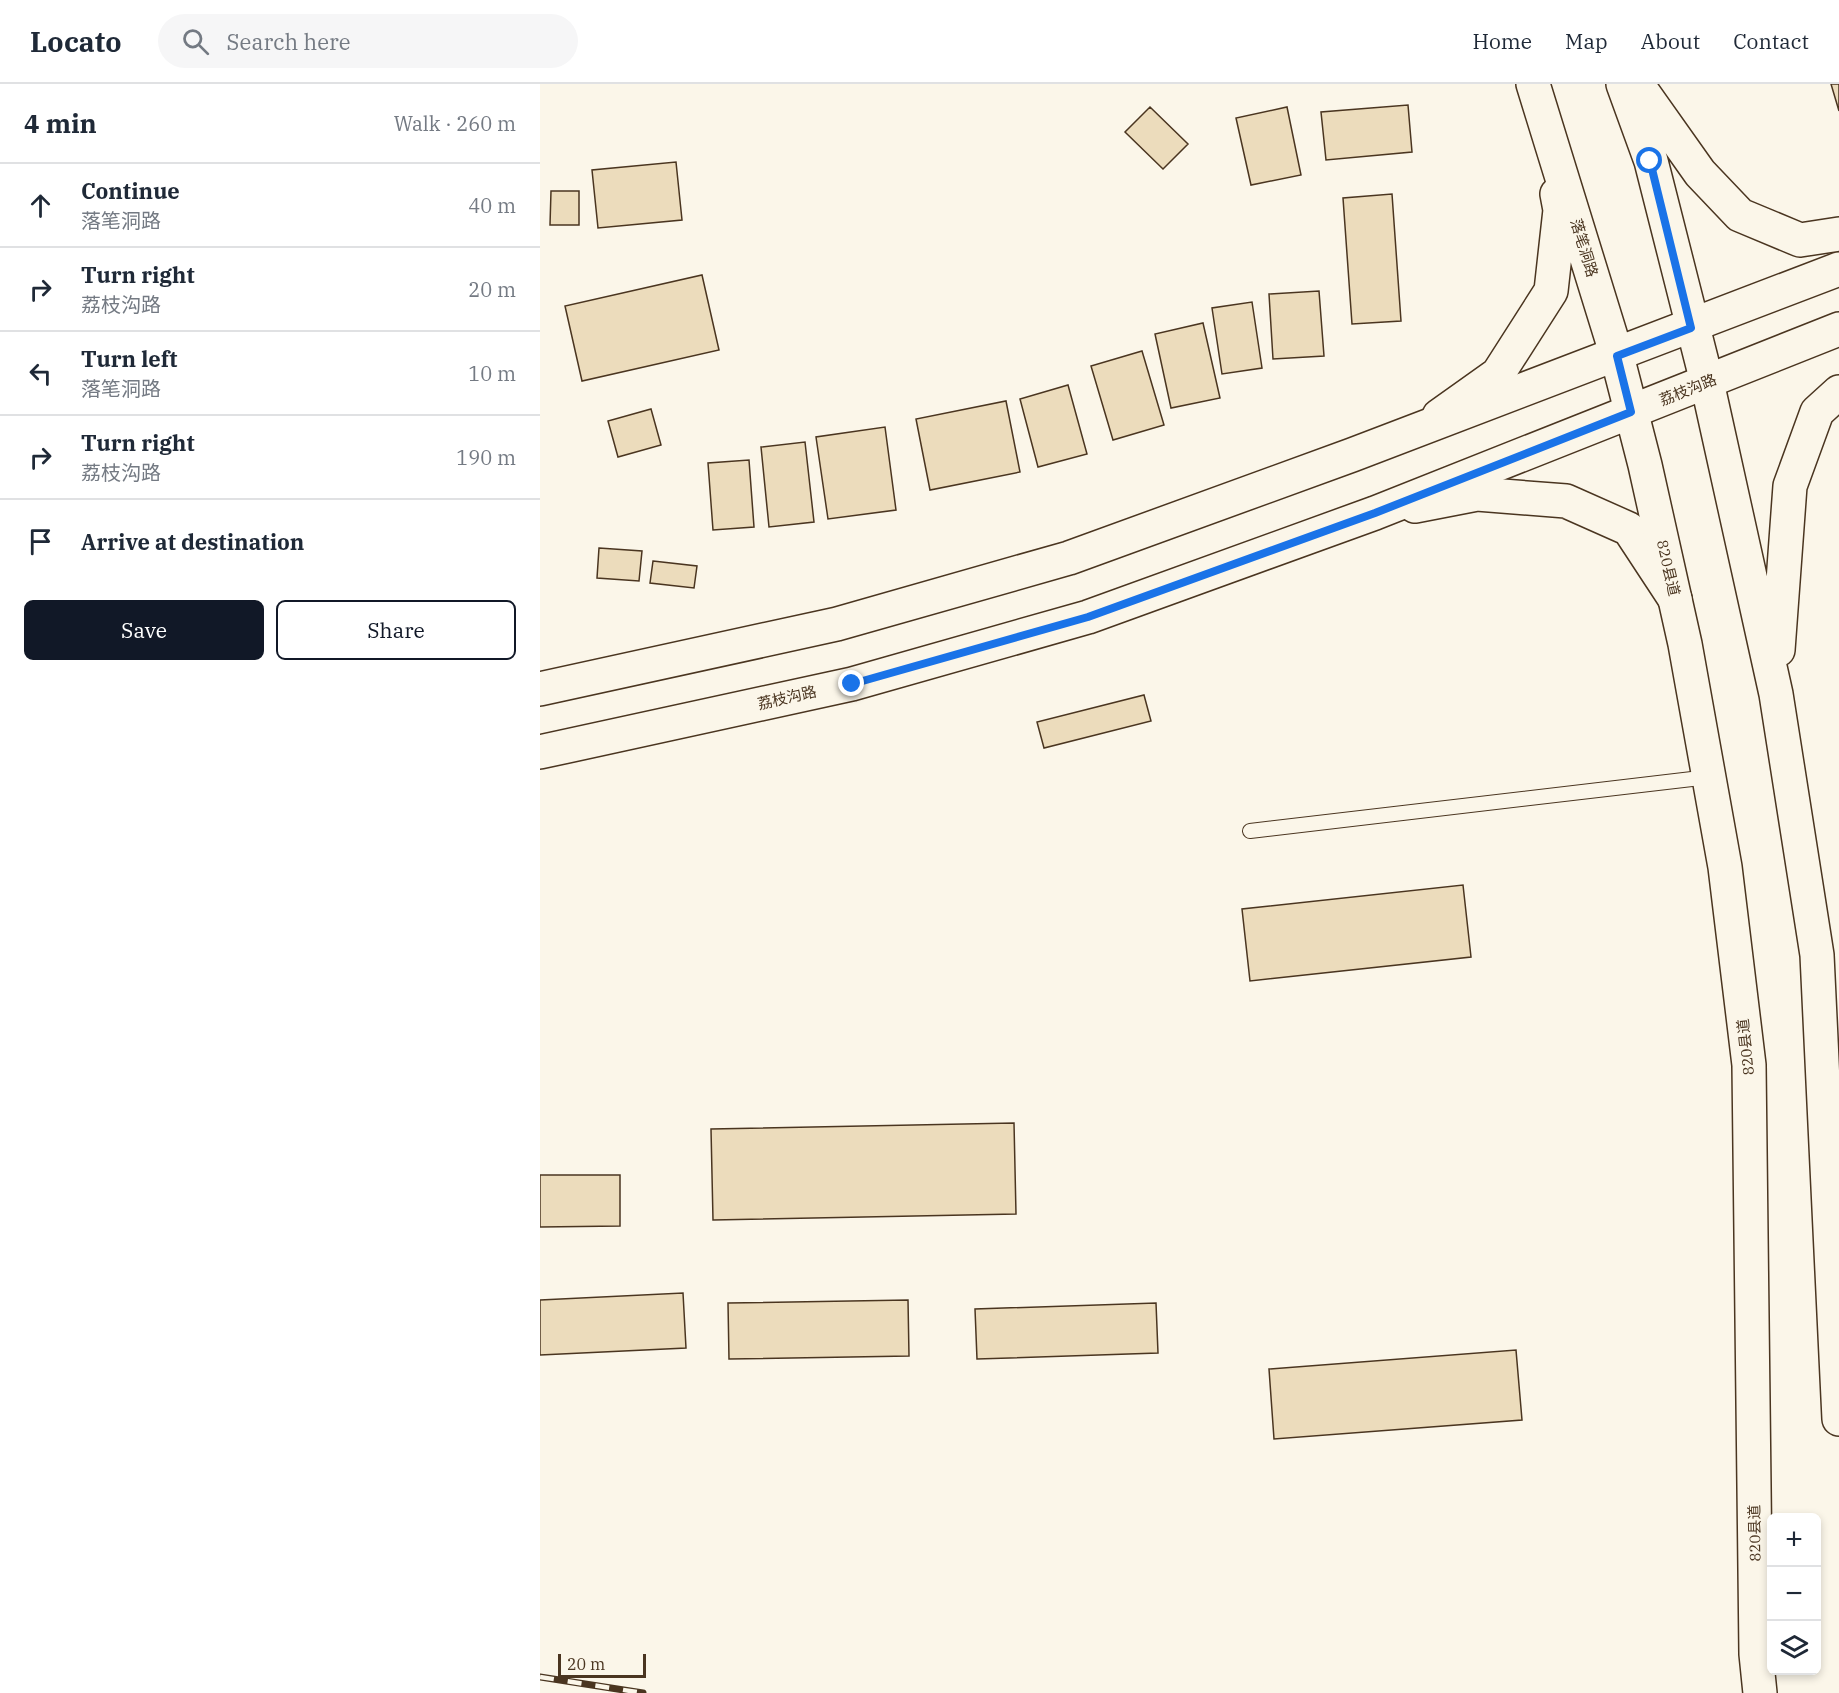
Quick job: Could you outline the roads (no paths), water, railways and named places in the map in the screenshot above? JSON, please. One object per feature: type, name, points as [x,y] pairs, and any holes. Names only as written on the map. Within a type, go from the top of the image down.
[{"type":"main road","name":"落笔洞路","points":[[1533,84],[1617,356],[1631,412]]},
{"type":"main road","points":[[1623,84],[1650,161],[1691,328],[1707,382],[1776,694],[1817,955],[1839,1419]]},
{"type":"main road","points":[[1637,84],[1700,173],[1740,215],[1800,240],[1839,234]]},
{"type":"main road","points":[[1419,430],[1498,374],[1551,291],[1560,210],[1545,121]]},
{"type":"main road","points":[[540,689],[837,624],[1069,558],[1617,356],[1839,269]]},
{"type":"main road","name":"荔枝沟路","points":[[540,752],[852,684],[1088,617],[1375,513],[1839,329]]},
{"type":"main road","points":[[1776,694],[1790,486],[1817,412],[1839,392]]},
{"type":"main road","name":"820县道","points":[[1631,412],[1675,600],[1709,777],[1725,867],[1749,1065],[1756,1654],[1760,1693]]},
{"type":"main road","points":[[1375,513],[1477,494],[1566,501],[1629,529],[1675,600]]},
{"type":"lane","points":[[1250,831],[1709,777]]},
{"type":"railway","points":[[540,1677],[643,1693]]}]
